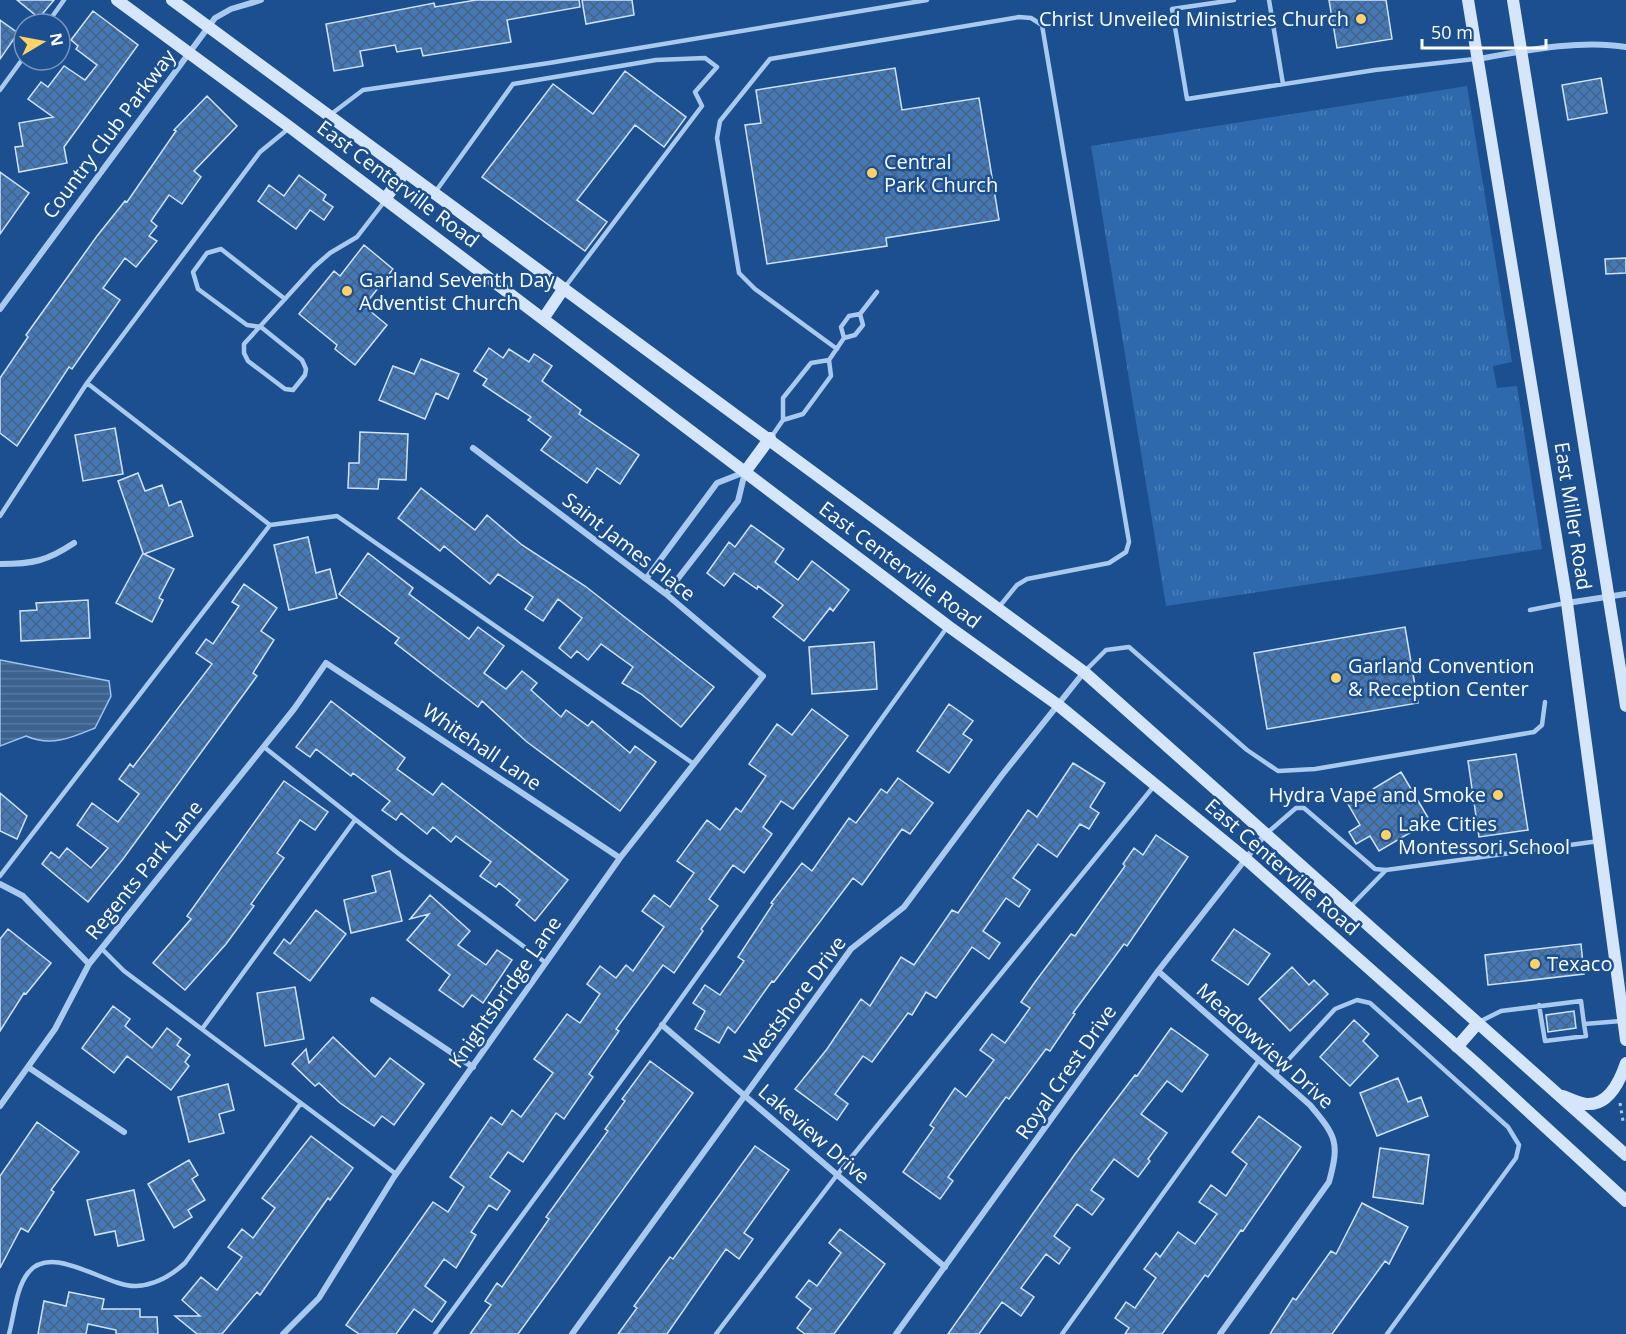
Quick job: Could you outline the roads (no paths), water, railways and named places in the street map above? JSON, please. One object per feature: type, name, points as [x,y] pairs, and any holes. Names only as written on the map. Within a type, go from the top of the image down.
[{"type":"main road","name":"East Centerville Road","points":[[117,0],[291,128],[948,626],[1058,705],[1247,860],[1626,1201]]},
{"type":"main road","name":"East Centerville Road","points":[[172,0],[207,28],[770,438],[1084,672],[1626,1155]]},
{"type":"main road","name":"East Miller Road","points":[[1468,0],[1567,603],[1626,1040]]},
{"type":"main road","name":"East Miller Road","points":[[1512,0],[1626,706]]},
{"type":"main road","points":[[385,199],[405,172]]},
{"type":"main road","points":[[543,319],[564,288]]},
{"type":"main road","points":[[745,471],[770,438]]},
{"type":"main road","points":[[1457,1047],[1478,1023]]},
{"type":"main road","points":[[1559,1095],[1586,1104],[1599,1102],[1621,1081],[1626,1063]]},
{"type":"street","name":"Country Club Parkway","points":[[0,309],[215,18],[231,9],[261,0]]},
{"type":"street","points":[[1478,59],[1521,51],[1609,44],[1626,47]]},
{"type":"street","name":"Saint James Place","points":[[473,448],[666,594],[763,676]]},
{"type":"street","points":[[646,579],[717,483],[745,471]]},
{"type":"street","points":[[666,594],[738,501],[745,471]]},
{"type":"street","points":[[0,564],[28,564],[52,558],[75,543]]},
{"type":"street","points":[[1567,603],[1626,594]]},
{"type":"street","name":"Regents Park Lane","points":[[0,1106],[55,1029],[89,964],[264,747],[326,663]]},
{"type":"street","name":"Whitehall Lane","points":[[326,663],[620,858]]},
{"type":"street","name":"Westshore Drive","points":[[572,1334],[851,949],[904,907],[1002,775],[1084,672]]},
{"type":"street","name":"Knightsbridge Lane","points":[[283,1334],[319,1298],[396,1174],[620,858],[763,676]]},
{"type":"street","name":"Royal Crest Drive","points":[[896,1334],[1158,971],[1266,833]]},
{"type":"street","points":[[0,884],[23,896],[89,964]]},
{"type":"street","name":"Meadowview Drive","points":[[1158,971],[1310,1105],[1329,1128],[1336,1154],[1329,1182],[1220,1334]]},
{"type":"street","points":[[373,1000],[473,1066]]},
{"type":"street","name":"Lakeview Drive","points":[[662,1025],[945,1268]]},
{"type":"street","points":[[28,1067],[124,1132]]},
{"type":"lane","points":[[328,116],[363,90],[549,63],[927,0]]},
{"type":"lane","points":[[1234,0],[1173,9],[1187,99],[1478,59]]},
{"type":"lane","points":[[1269,0],[1283,84]]},
{"type":"lane","points":[[837,349],[755,289],[739,273],[717,138],[720,121],[770,59],[1019,17],[1031,18],[1042,25],[1129,542],[1126,552],[1109,563],[1027,579],[1017,585],[999,609]]},
{"type":"lane","points":[[434,194],[513,84],[656,60],[705,58],[711,62],[717,67],[694,92],[702,106],[564,288]]},
{"type":"lane","points":[[0,90],[13,72]]},
{"type":"lane","points":[[0,516],[87,383],[260,152],[291,128]]},
{"type":"lane","points":[[285,299],[221,249],[207,253],[194,272],[198,289],[247,325],[261,327],[302,360],[306,369],[305,375],[293,390],[285,389],[248,361],[244,353],[244,344],[261,327],[314,267],[357,237],[385,199]]},
{"type":"lane","points":[[844,338],[841,327],[849,316],[860,314],[877,292]]},
{"type":"lane","points":[[783,420],[803,414],[831,376],[829,360],[844,338],[855,335],[863,326],[860,314]]},
{"type":"lane","points":[[770,438],[783,420],[783,398],[811,363],[829,360]]},
{"type":"lane","points":[[87,383],[270,525]]},
{"type":"lane","points":[[0,876],[270,525],[337,516],[694,764]]},
{"type":"lane","points":[[1530,610],[1567,603]]},
{"type":"lane","points":[[435,1334],[662,1025],[948,626]]},
{"type":"lane","points":[[1084,672],[1106,650],[1129,647],[1246,750],[1278,771],[1338,766],[1534,732],[1542,725],[1545,702]]},
{"type":"lane","points":[[264,747],[328,795],[355,820],[546,963]]},
{"type":"lane","points":[[716,1334],[837,1174],[1156,784]]},
{"type":"lane","points":[[1266,833],[1296,808],[1304,808],[1375,869],[1386,870],[1600,841]]},
{"type":"lane","points":[[202,1029],[355,820]]},
{"type":"lane","points":[[1349,907],[1386,870]]},
{"type":"lane","points":[[102,949],[124,971],[396,1174]]},
{"type":"lane","points":[[1275,1074],[1335,1009],[1357,999],[1370,1002],[1508,1127],[1519,1145],[1516,1158],[1387,1334]]},
{"type":"lane","points":[[1478,1023],[1501,1011],[1539,1005],[1581,1001],[1586,1036],[1545,1041],[1539,1005]]},
{"type":"lane","points":[[1584,1024],[1623,1021]]},
{"type":"lane","points":[[1062,1334],[1259,1060]]},
{"type":"lane","points":[[9,1334],[24,1279],[29,1270],[38,1265],[58,1262],[107,1280],[137,1286],[164,1279],[175,1272],[185,1263],[301,1103]]},
{"type":"place","name":"Christ Unveiled Ministries Church","points":[[1361,19]]},
{"type":"place","name":"Central Park Church","points":[[872,173]]},
{"type":"place","name":"Garland Seventh Day Adventist Church","points":[[347,291]]},
{"type":"place","name":"Garland Convention & Reception Center","points":[[1336,678]]},
{"type":"place","name":"Hydra Vape and Smoke","points":[[1498,795]]},
{"type":"place","name":"Lake Cities Montessori School","points":[[1386,835]]},
{"type":"place","name":"Texaco","points":[[1535,964]]}]
